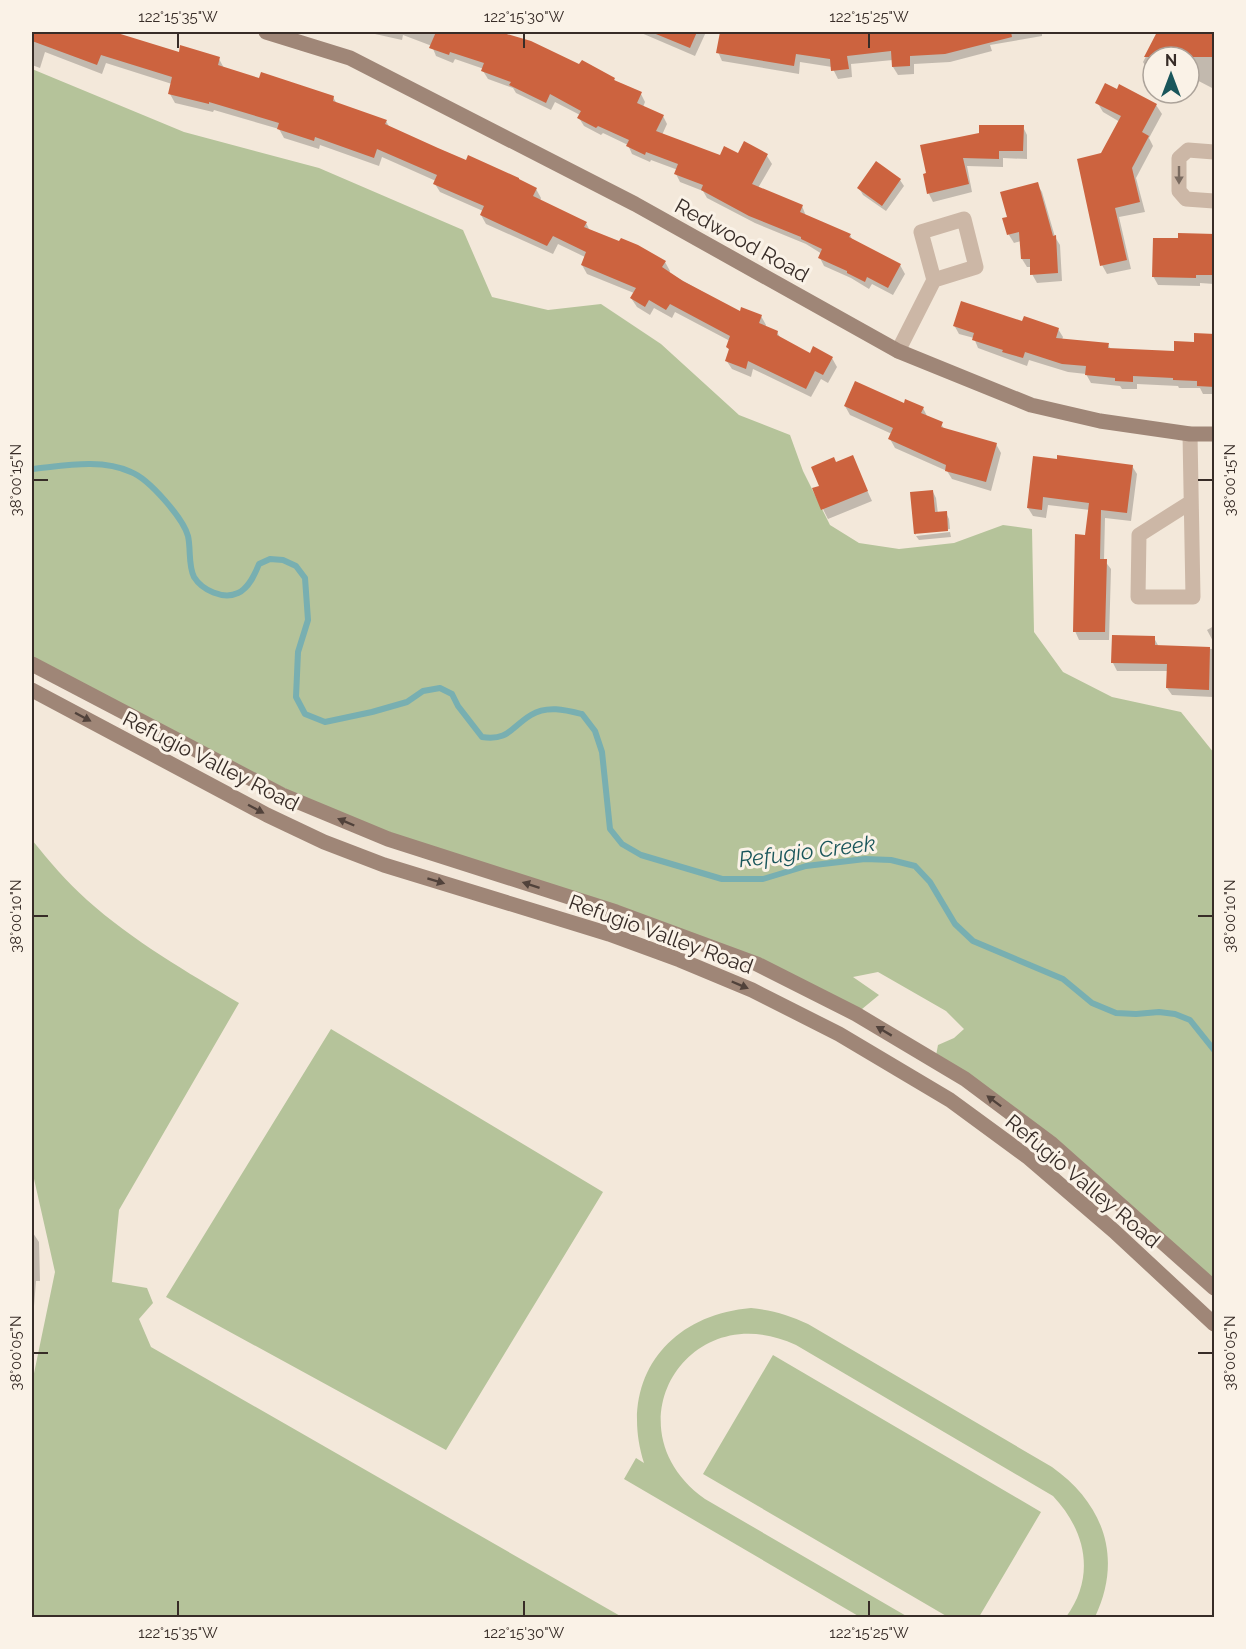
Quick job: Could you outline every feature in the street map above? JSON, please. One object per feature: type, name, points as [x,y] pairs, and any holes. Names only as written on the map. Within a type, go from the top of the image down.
[{"type":"street","name":"Redwood Road","points":[[266,32],[350,58],[635,204],[898,351],[1031,405],[1100,421],[1190,434],[1215,434]]},
{"type":"street","points":[[1215,152],[1188,150],[1179,158],[1179,190],[1186,199],[1215,201]]},
{"type":"street","points":[[898,351],[934,280]]},
{"type":"street","points":[[1190,434],[1193,597],[1138,597],[1139,535],[1191,502]]},
{"type":"street","name":"Refugio Valley Road","points":[[32,663],[282,795],[388,839],[616,912],[757,964],[856,1014],[965,1079],[1043,1138],[1215,1288]]},
{"type":"street","name":"Refugio Valley Road","points":[[32,690],[267,815],[324,842],[384,865],[609,934],[660,953],[752,990],[839,1034],[940,1094],[1029,1158],[1114,1231],[1215,1324]]},
{"type":"green space","points":[[32,69],[184,132],[319,168],[463,230],[492,297],[548,310],[601,304],[661,344],[739,415],[790,435],[803,471],[830,525],[859,543],[899,549],[954,543],[1003,525],[1032,529],[1034,632],[1063,672],[1112,697],[1181,712],[1214,753],[1212,786],[1214,790],[1214,1288],[1052,1144],[935,1061],[938,1045],[954,1038],[964,1029],[946,1011],[878,972],[853,977],[879,995],[856,1014],[757,964],[388,839],[32,664]]},
{"type":"green space","points":[[32,840],[72,886],[105,915],[161,955],[239,1003],[119,1210],[112,1282],[147,1288],[153,1303],[139,1319],[151,1347],[622,1617],[32,1617],[32,1383],[55,1272],[32,1170]]},
{"type":"green space","points":[[331,1029],[603,1192],[446,1450],[166,1297]]},
{"type":"green space","points":[[751,1308],[780,1313],[808,1324],[1052,1467],[1070,1482],[1085,1498],[1104,1534],[1107,1574],[1095,1617],[1066,1617],[1081,1586],[1084,1570],[1083,1554],[1080,1539],[1073,1524],[1053,1496],[796,1345],[757,1334],[722,1338],[693,1353],[673,1377],[662,1406],[663,1438],[676,1470],[705,1499],[908,1617],[860,1617],[624,1479],[636,1458],[644,1463],[638,1433],[638,1405],[644,1380],[656,1357],[673,1338],[695,1324],[721,1313]]},
{"type":"green space","points":[[773,1355],[1041,1512],[979,1617],[948,1617],[703,1474]]},
{"type":"building","points":[[32,32],[114,32],[179,52],[180,45],[220,57],[218,65],[259,78],[261,72],[334,96],[333,101],[387,120],[385,124],[438,148],[466,160],[468,155],[519,178],[537,188],[533,196],[587,222],[584,227],[619,241],[621,238],[638,245],[666,261],[662,267],[683,281],[740,311],[741,307],[762,315],[759,323],[778,331],[777,335],[810,353],[813,346],[833,357],[823,375],[815,371],[806,389],[748,361],[746,369],[725,361],[730,336],[670,304],[666,310],[649,300],[645,307],[630,298],[636,288],[581,265],[586,252],[553,236],[547,246],[480,215],[484,206],[433,184],[437,175],[377,149],[374,158],[315,137],[314,141],[277,129],[279,123],[209,102],[209,104],[168,94],[172,77],[101,55],[97,65],[32,41]]},
{"type":"building","points":[[436,32],[500,32],[531,41],[579,64],[582,60],[615,78],[614,80],[642,92],[637,103],[664,115],[656,131],[720,155],[724,146],[738,153],[744,141],[768,154],[752,184],[803,205],[800,212],[851,234],[849,237],[901,264],[888,288],[867,277],[865,282],[818,258],[822,249],[801,237],[749,216],[701,190],[703,185],[674,174],[678,164],[646,152],[645,155],[626,146],[629,140],[598,126],[596,128],[577,118],[581,111],[550,94],[546,103],[509,85],[511,82],[481,71],[484,63],[429,48]]},
{"type":"building","points":[[651,32],[697,32],[690,48]]},
{"type":"building","points":[[720,32],[1011,32],[1012,37],[945,54],[910,56],[910,66],[892,67],[891,51],[847,56],[849,69],[831,71],[830,59],[796,54],[794,66],[716,53]]},
{"type":"building","points":[[1157,32],[1215,32],[1215,57],[1201,57],[1201,45],[1150,45]]},
{"type":"building","points":[[1105,83],[1117,89],[1119,84],[1141,96],[1141,105],[1156,105],[1142,132],[1149,136],[1132,168],[1140,202],[1115,208],[1127,260],[1100,266],[1077,159],[1101,153],[1121,116],[1095,103]]},
{"type":"building","points":[[979,125],[1024,125],[1023,151],[999,151],[999,159],[963,158],[969,184],[927,194],[923,174],[926,173],[920,145],[979,133]]},
{"type":"building","points":[[876,161],[901,179],[882,206],[857,188]]},
{"type":"building","points":[[1038,182],[1053,236],[1056,235],[1058,273],[1030,275],[1030,259],[1021,259],[1019,232],[1007,235],[1002,218],[1007,217],[1000,192]]},
{"type":"building","points":[[1178,233],[1215,234],[1215,275],[1196,275],[1196,278],[1152,277],[1153,238],[1178,238]]},
{"type":"building","points":[[961,301],[1022,321],[1024,316],[1059,328],[1056,338],[1109,343],[1108,348],[1174,351],[1174,341],[1194,342],[1194,333],[1215,334],[1215,387],[1197,386],[1197,381],[1173,380],[1173,378],[1133,376],[1133,382],[1115,381],[1115,378],[1085,375],[1086,366],[1062,364],[1025,352],[1023,358],[1002,352],[1003,350],[972,340],[974,333],[953,326]]},
{"type":"building","points":[[855,381],[904,403],[905,399],[924,407],[921,413],[943,422],[941,427],[997,443],[986,482],[945,471],[946,465],[888,439],[893,428],[844,406]]},
{"type":"building","points":[[853,455],[868,491],[821,510],[812,488],[819,486],[811,467],[834,457],[836,462]]},
{"type":"building","points":[[1057,455],[1133,465],[1127,513],[1101,510],[1100,559],[1107,559],[1105,632],[1073,632],[1075,534],[1085,535],[1089,503],[1043,497],[1042,510],[1027,508],[1033,456],[1057,459]]},
{"type":"building","points":[[933,490],[935,512],[947,511],[948,531],[914,534],[910,492]]},
{"type":"building","points":[[1112,635],[1155,636],[1155,645],[1210,647],[1209,690],[1166,688],[1167,664],[1111,663]]},
{"type":"waterway","name":"Refugio Creek","points":[[32,469],[69,465],[107,465],[131,472],[147,482],[180,519],[188,536],[194,577],[213,593],[232,595],[242,591],[259,564],[270,559],[283,560],[296,566],[305,578],[308,620],[298,652],[296,697],[305,714],[325,722],[407,702],[423,691],[440,688],[452,694],[458,706],[482,737],[491,738],[504,735],[531,715],[543,710],[556,709],[582,714],[595,731],[602,752],[610,829],[622,844],[641,855],[722,879],[763,879],[806,866],[865,859],[891,860],[915,866],[930,882],[955,924],[973,941],[1063,979],[1092,1003],[1116,1013],[1159,1012],[1175,1014],[1190,1020],[1214,1050]]}]
